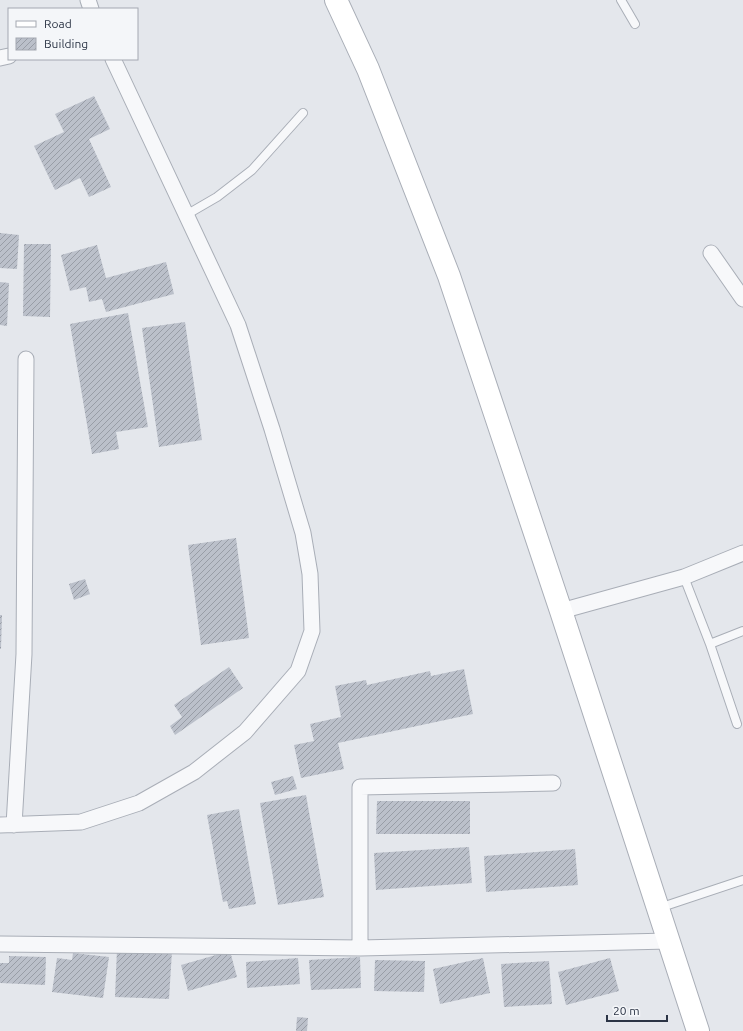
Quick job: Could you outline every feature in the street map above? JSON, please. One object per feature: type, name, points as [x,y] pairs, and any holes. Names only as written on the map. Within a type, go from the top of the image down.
[{"type":"street","points":[[336,0],[368,69],[448,276],[561,611],[698,1031]]},
{"type":"street","points":[[26,359],[24,654],[7,825],[81,822],[139,803],[194,772],[245,732],[298,671],[312,630],[310,574],[303,533],[272,429],[238,325],[113,60]]},
{"type":"street","points":[[711,253],[743,299]]},
{"type":"street","points":[[561,611],[684,577],[743,553]]},
{"type":"street","points":[[360,948],[360,787],[554,783]]},
{"type":"street","points":[[0,944],[360,948],[669,941]]},
{"type":"lane","points":[[621,0],[635,24]]},
{"type":"lane","points":[[186,215],[217,197],[252,170],[303,113]]},
{"type":"lane","points":[[684,577],[710,644],[737,724]]},
{"type":"lane","points":[[710,644],[743,632]]},
{"type":"lane","points":[[659,908],[743,880]]},
{"type":"building","points":[[94,96],[110,129],[89,139],[111,187],[89,197],[80,178],[55,190],[34,146],[64,132],[55,114]]},
{"type":"building","points":[[0,233],[19,235],[17,269],[0,268]]},
{"type":"building","points":[[24,244],[51,244],[50,317],[23,316]]},
{"type":"building","points":[[97,245],[106,278],[166,262],[174,294],[106,312],[102,299],[89,302],[86,287],[70,291],[61,255]]},
{"type":"building","points":[[0,282],[9,283],[7,326],[0,325]]},
{"type":"building","points":[[128,313],[148,427],[116,432],[119,449],[92,454],[70,324]]},
{"type":"building","points":[[185,322],[202,440],[159,447],[142,328]]},
{"type":"building","points":[[236,538],[249,638],[201,645],[188,545]]},
{"type":"building","points":[[85,579],[90,594],[74,600],[69,584]]},
{"type":"building","points":[[0,615],[2,615],[1,649],[0,649]]},
{"type":"building","points":[[229,667],[243,688],[175,735],[170,726],[182,717],[174,705]]},
{"type":"building","points":[[464,669],[473,714],[338,743],[344,769],[301,778],[294,745],[314,741],[310,724],[341,717],[335,686],[366,680],[367,685],[430,671],[431,676]]},
{"type":"building","points":[[293,776],[297,789],[275,795],[271,782]]},
{"type":"building","points":[[306,795],[324,897],[278,905],[260,803]]},
{"type":"building","points":[[377,801],[470,801],[470,834],[376,834]]},
{"type":"building","points":[[239,809],[256,904],[229,909],[227,901],[223,902],[207,815]]},
{"type":"building","points":[[469,847],[472,883],[376,890],[374,853]]},
{"type":"building","points":[[575,849],[578,885],[486,892],[484,856]]},
{"type":"building","points":[[117,949],[172,951],[169,999],[115,997]]},
{"type":"building","points":[[230,951],[237,977],[188,991],[181,965]]},
{"type":"building","points":[[73,953],[109,957],[103,998],[52,992],[57,958],[72,960]]},
{"type":"building","points":[[9,956],[46,957],[45,985],[0,983],[0,963],[9,963]]},
{"type":"building","points":[[360,957],[361,988],[311,990],[309,960]]},
{"type":"building","points":[[298,958],[300,984],[247,988],[246,962]]},
{"type":"building","points":[[483,958],[490,993],[440,1004],[433,969]]},
{"type":"building","points":[[610,958],[619,991],[566,1005],[558,972]]},
{"type":"building","points":[[375,960],[425,961],[424,992],[374,991]]},
{"type":"building","points":[[549,961],[552,1004],[504,1007],[501,964]]},
{"type":"building","points":[[297,1017],[308,1018],[307,1031],[296,1031]]}]
